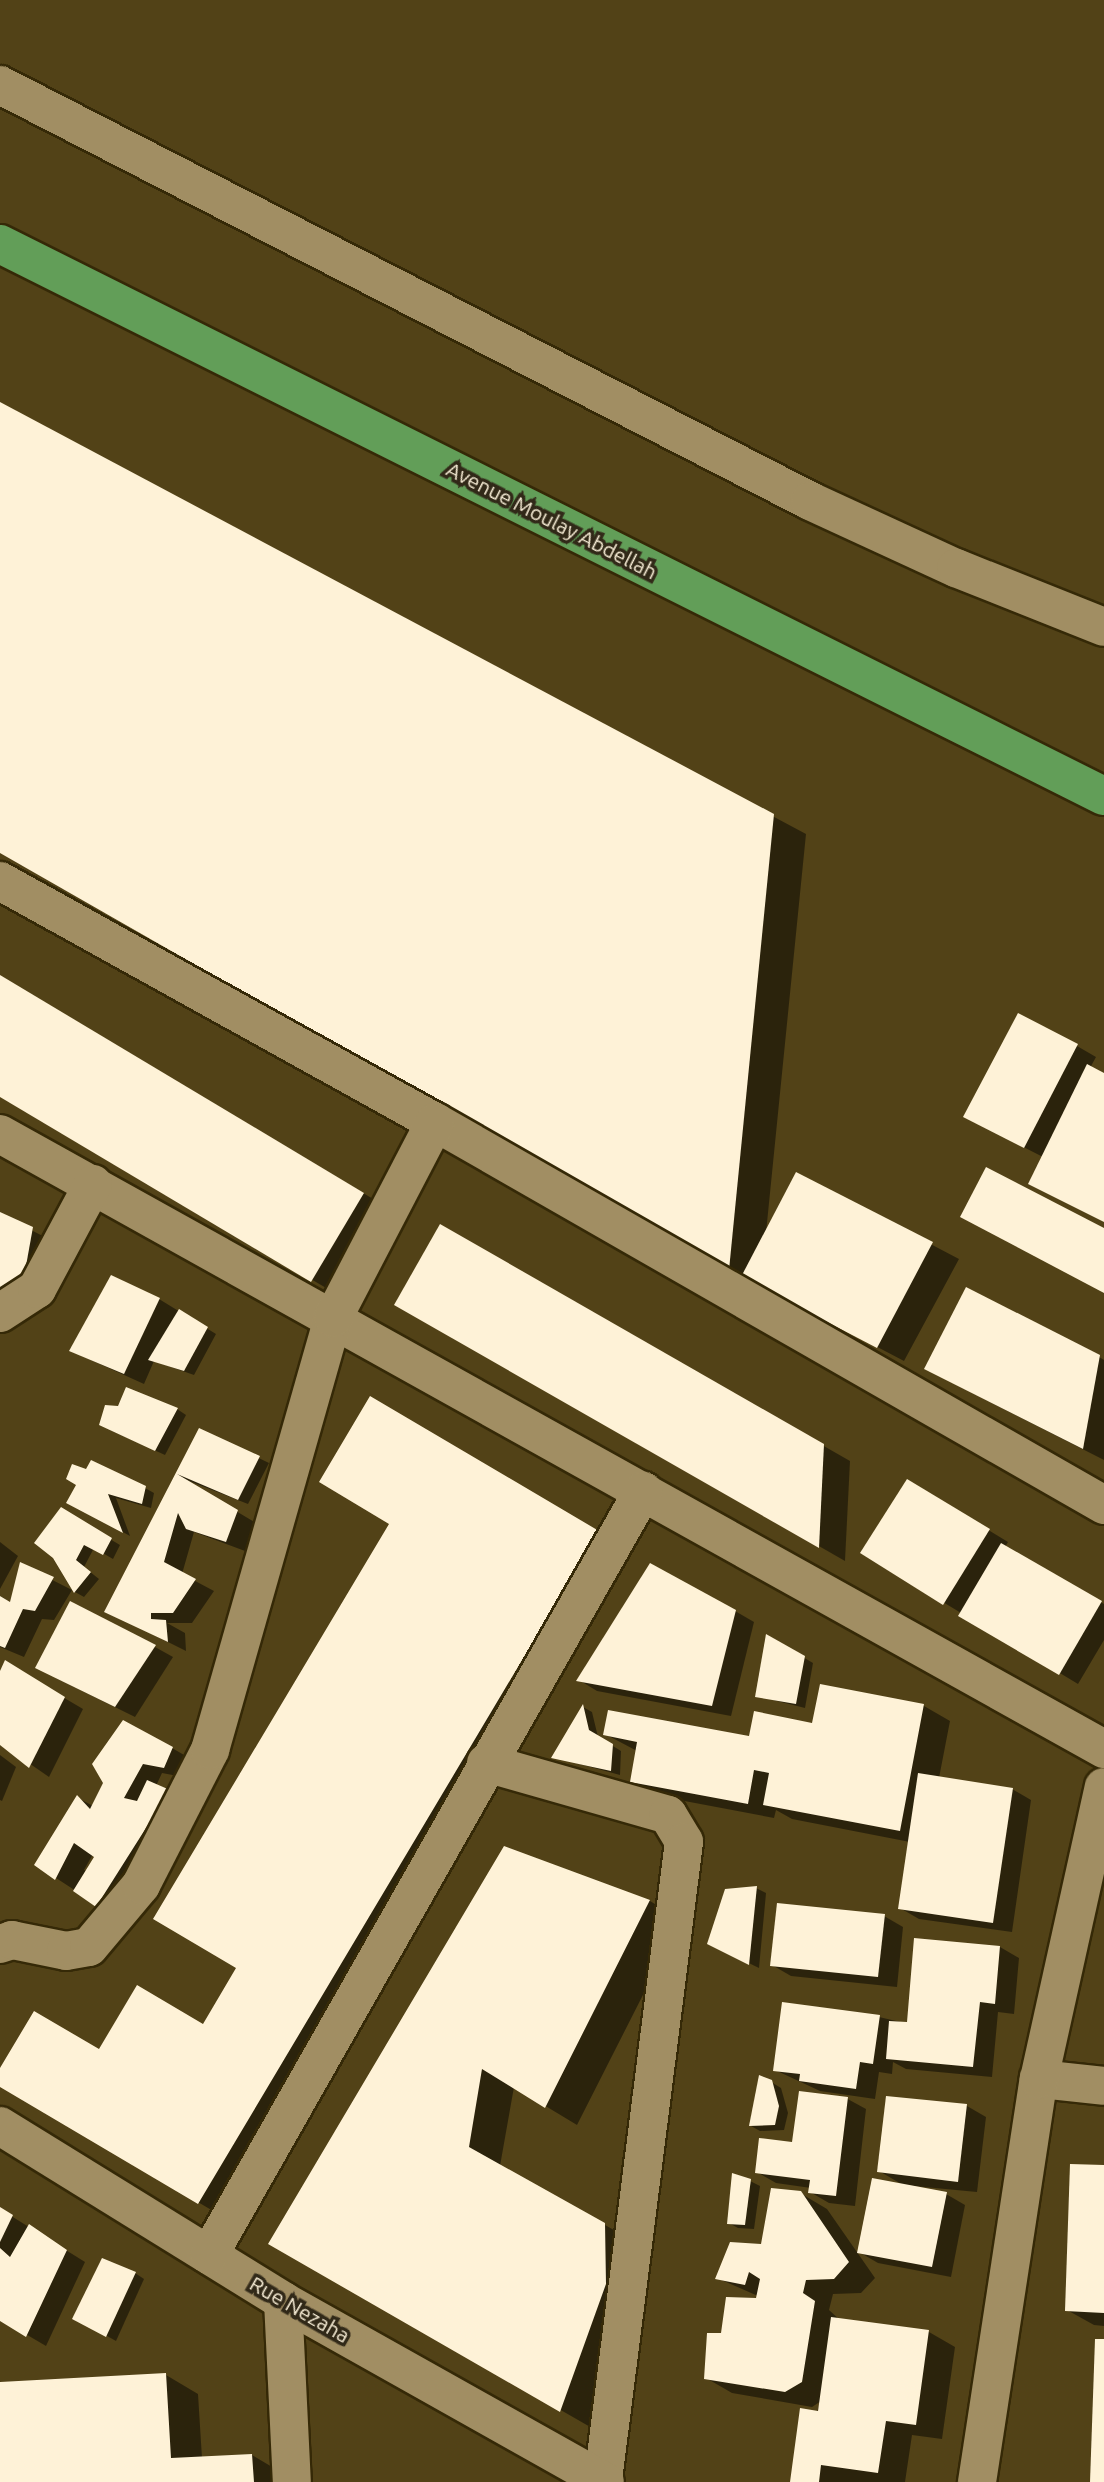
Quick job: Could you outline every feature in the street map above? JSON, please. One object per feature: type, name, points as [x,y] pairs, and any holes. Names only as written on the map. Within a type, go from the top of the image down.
[{"type":"main road","name":"Avenue Moulay Abdellah","points":[[0,244],[1104,796]]},
{"type":"street","points":[[0,85],[810,501],[956,568],[1104,627]]},
{"type":"street","points":[[0,881],[435,1122],[1104,1505]]},
{"type":"street","points":[[0,1944],[12,1940],[66,1951],[89,1948],[141,1885],[210,1750],[333,1318],[435,1122]]},
{"type":"street","points":[[0,1134],[1104,1749]]},
{"type":"street","points":[[0,1313],[37,1289],[93,1184]]},
{"type":"street","points":[[209,2255],[485,1763],[643,1491]]},
{"type":"street","points":[[485,1763],[668,1815],[684,1842],[604,2481]]},
{"type":"street","points":[[977,2482],[1039,2079],[1104,1787]]},
{"type":"street","points":[[1039,2079],[1104,2086]]},
{"type":"street","name":"Rue Nezaha","points":[[0,2126],[283,2301],[604,2481]]},
{"type":"street","points":[[283,2301],[292,2482]]},
{"type":"building","points":[[0,402],[774,814],[729,1270],[0,853]]},
{"type":"building","points":[[0,975],[364,1193],[311,1282],[0,1097]]},
{"type":"building","points":[[1018,1013],[1078,1044],[1024,1148],[963,1117]]},
{"type":"building","points":[[1087,1064],[1104,1073],[1104,1222],[1028,1184]]},
{"type":"building","points":[[986,1167],[1104,1228],[1104,1293],[960,1217]]},
{"type":"building","points":[[796,1172],[933,1242],[877,1348],[741,1277]]},
{"type":"building","points":[[0,1212],[33,1227],[24,1277],[0,1294]]},
{"type":"building","points":[[440,1224],[824,1444],[819,1548],[394,1305]]},
{"type":"building","points":[[111,1275],[160,1298],[124,1374],[69,1351]]},
{"type":"building","points":[[966,1287],[1100,1355],[1083,1449],[924,1369]]},
{"type":"building","points":[[179,1309],[208,1327],[184,1371],[148,1360]]},
{"type":"building","points":[[126,1387],[178,1408],[155,1451],[99,1425],[105,1405],[118,1406]]},
{"type":"building","points":[[370,1396],[599,1531],[198,2204],[0,2087],[0,2068],[34,2011],[99,2049],[137,1985],[203,2024],[236,1968],[153,1919],[389,1524],[319,1482]]},
{"type":"building","points":[[199,1428],[260,1456],[238,1500],[177,1474],[238,1510],[226,1542],[186,1529],[178,1513],[164,1562],[196,1579],[173,1613],[151,1613],[151,1619],[166,1620],[168,1642],[104,1612]]},
{"type":"building","points":[[91,1460],[146,1486],[142,1504],[108,1494],[123,1533],[66,1503],[76,1485],[66,1479],[72,1464],[86,1469]]},
{"type":"building","points":[[907,1479],[990,1529],[943,1605],[860,1553]]},
{"type":"building","points":[[61,1507],[112,1538],[103,1555],[84,1545],[76,1560],[91,1572],[74,1593],[53,1558],[34,1543]]},
{"type":"building","points":[[1001,1543],[1102,1601],[1059,1675],[958,1616]]},
{"type":"building","points":[[20,1562],[54,1577],[35,1611],[23,1609],[5,1648],[0,1646],[0,1596],[10,1602]]},
{"type":"building","points":[[650,1563],[736,1610],[712,1706],[576,1681]]},
{"type":"building","points":[[70,1601],[156,1645],[115,1707],[35,1668]]},
{"type":"building","points":[[766,1634],[805,1656],[796,1704],[755,1697]]},
{"type":"building","points":[[5,1660],[65,1697],[29,1768],[0,1745],[0,1671]]},
{"type":"building","points":[[820,1684],[924,1704],[900,1831],[763,1805],[769,1773],[754,1770],[748,1804],[630,1782],[637,1742],[603,1735],[608,1710],[749,1736],[754,1711],[812,1723]]},
{"type":"building","points":[[583,1704],[589,1730],[613,1744],[611,1771],[551,1758]]},
{"type":"building","points":[[123,1720],[173,1747],[164,1768],[143,1764],[124,1798],[137,1801],[147,1780],[170,1790],[96,1907],[73,1891],[94,1857],[74,1843],[55,1880],[34,1865],[77,1795],[90,1809],[103,1783],[92,1764]]},
{"type":"building","points":[[918,1773],[1013,1788],[993,1923],[898,1909]]},
{"type":"building","points":[[504,1846],[650,1900],[545,2108],[482,2069],[469,2147],[605,2223],[606,2284],[560,2412],[268,2244]]},
{"type":"building","points":[[757,1886],[749,1965],[707,1944],[725,1889]]},
{"type":"building","points":[[777,1903],[885,1914],[878,1977],[770,1966]]},
{"type":"building","points":[[914,1938],[1000,1946],[995,2004],[980,2002],[973,2067],[886,2059],[889,2021],[907,2022]]},
{"type":"building","points":[[782,2002],[880,2015],[873,2064],[860,2062],[856,2089],[799,2081],[800,2074],[773,2071]]},
{"type":"building","points":[[759,2075],[772,2080],[779,2106],[775,2125],[749,2126]]},
{"type":"building","points":[[799,2091],[848,2097],[836,2196],[808,2193],[810,2180],[755,2173],[759,2138],[792,2142]]},
{"type":"building","points":[[886,2096],[967,2104],[958,2182],[877,2172]]},
{"type":"building","points":[[1070,2164],[1104,2165],[1104,2313],[1065,2311]]},
{"type":"building","points":[[732,2173],[751,2179],[745,2225],[727,2224]]},
{"type":"building","points":[[872,2178],[947,2192],[932,2267],[857,2253]]},
{"type":"building","points":[[771,2188],[801,2191],[849,2262],[834,2279],[806,2280],[803,2293],[815,2301],[802,2382],[785,2392],[704,2379],[707,2333],[721,2333],[726,2297],[756,2298],[760,2279],[749,2272],[745,2285],[715,2279],[730,2242],[761,2244]]},
{"type":"building","points":[[0,2207],[13,2215],[0,2242]]},
{"type":"building","points":[[29,2224],[67,2250],[26,2337],[0,2321],[0,2248],[10,2257]]},
{"type":"building","points":[[102,2258],[136,2272],[106,2337],[72,2319]]},
{"type":"building","points":[[831,2317],[929,2330],[916,2425],[886,2421],[878,2473],[821,2465],[819,2482],[790,2482],[800,2408],[818,2411]]},
{"type":"building","points":[[1095,2339],[1104,2339],[1104,2482],[1090,2482]]},
{"type":"building","points":[[166,2373],[171,2458],[252,2454],[254,2482],[0,2482],[0,2382]]}]
